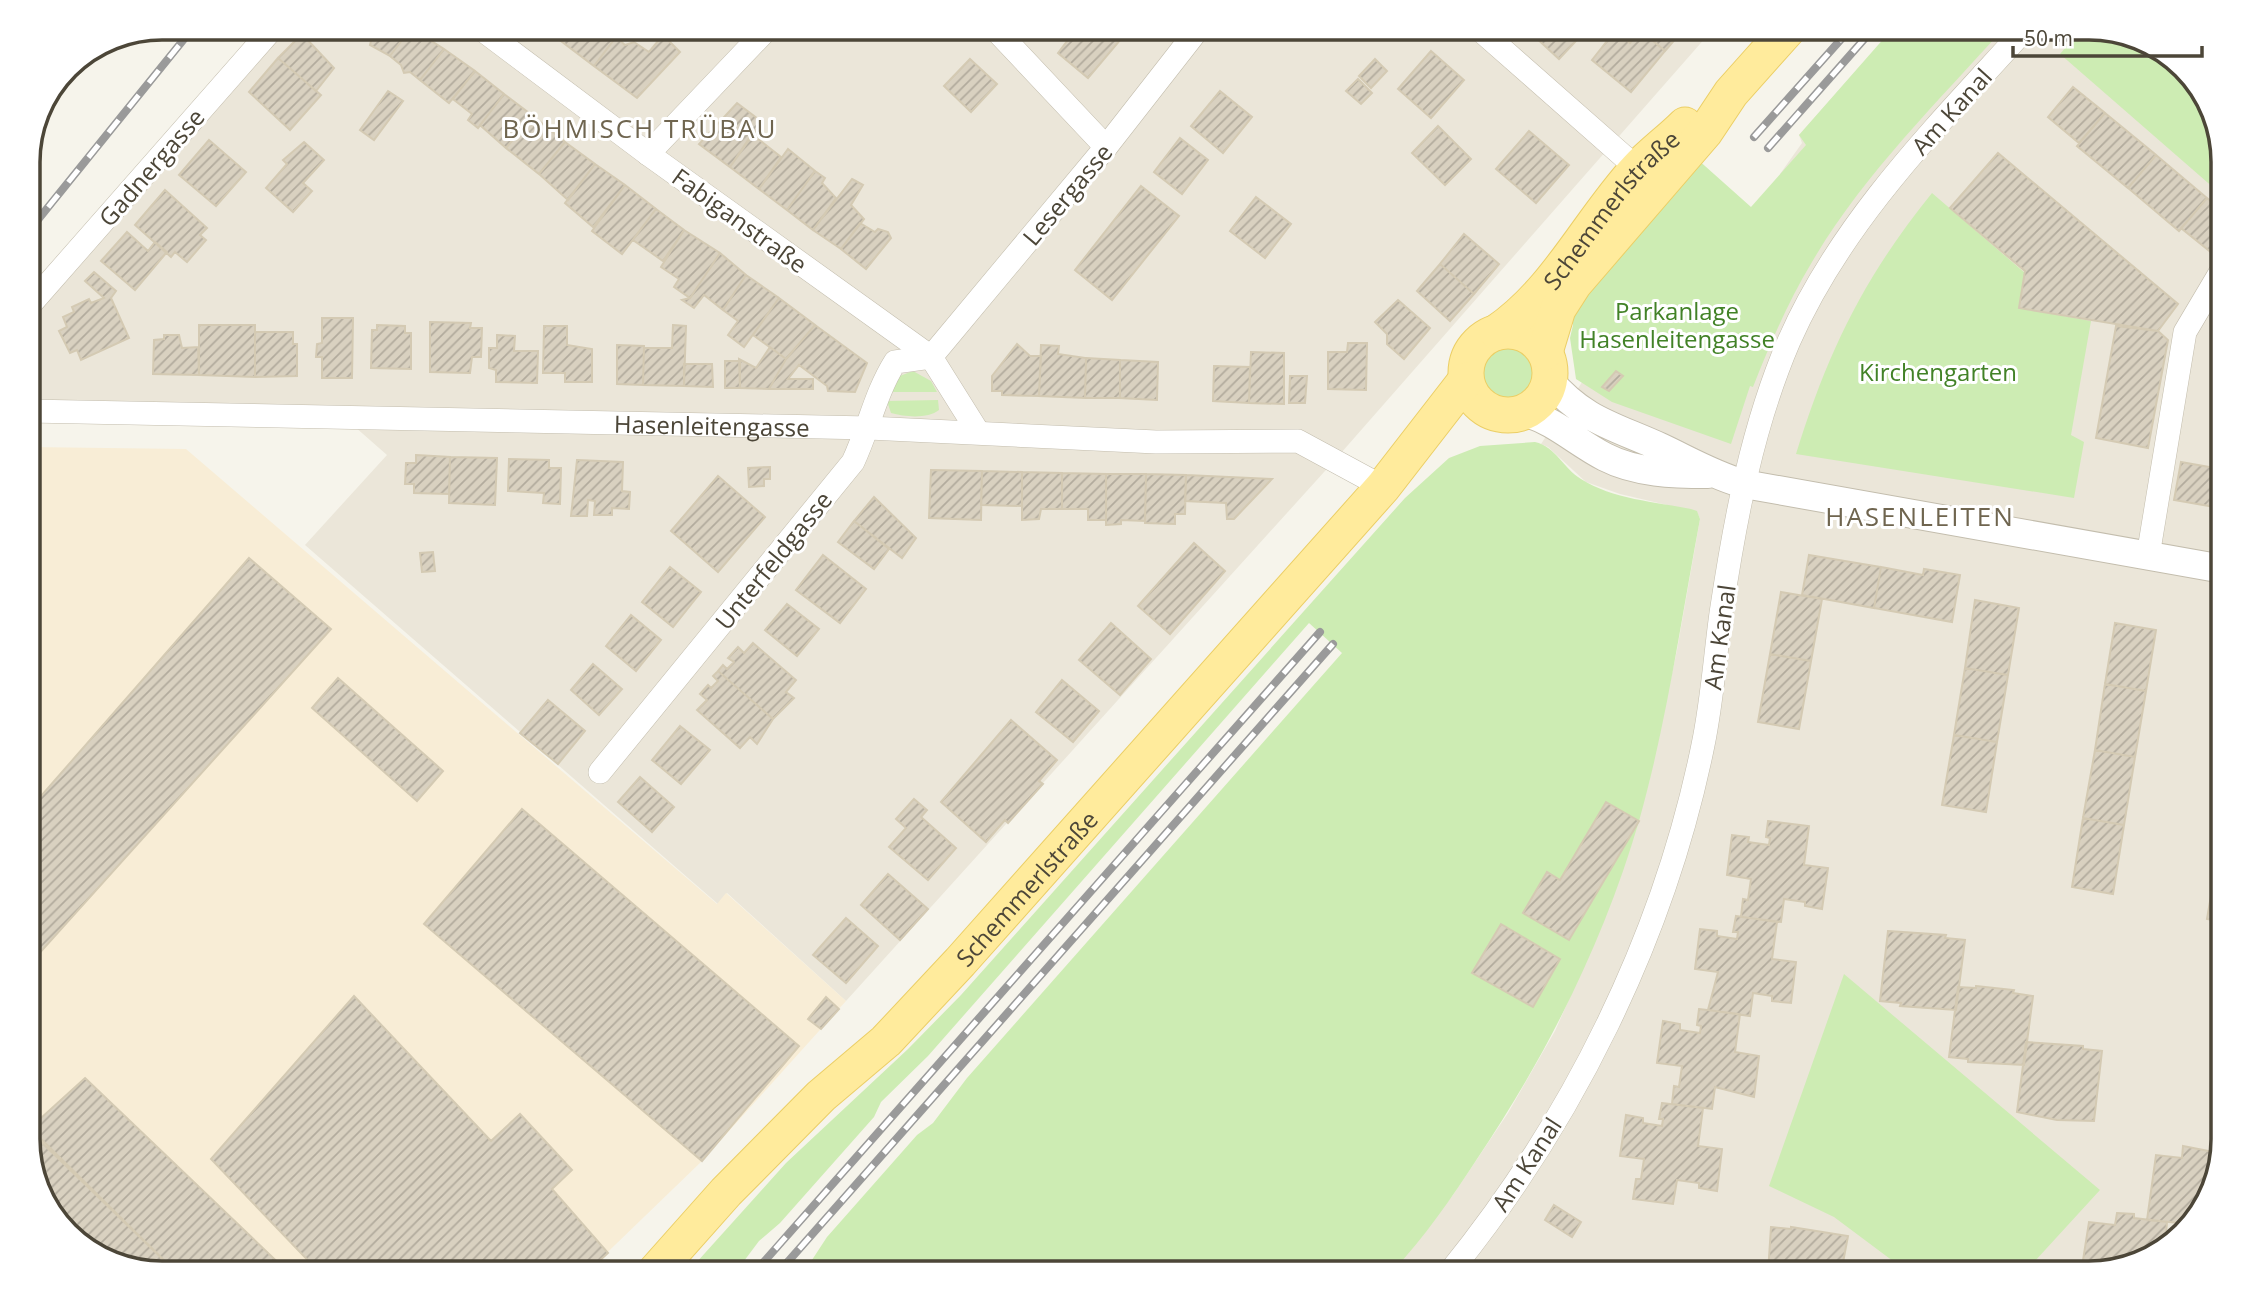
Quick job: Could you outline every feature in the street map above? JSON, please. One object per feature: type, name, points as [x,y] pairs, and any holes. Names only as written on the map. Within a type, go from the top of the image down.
[{"type":"main road","name":"Schemmerlstraße","points":[[1497,332],[1539,295],[1647,177],[1705,132],[1731,93],[1778,40]]},
{"type":"main road","name":"Schemmerlstraße","points":[[1547,366],[1558,309],[1647,177]]},
{"type":"main road","points":[[1513,330],[1526,334],[1547,366],[1536,404],[1524,412],[1511,415],[1486,409],[1474,398],[1466,380],[1466,366],[1473,349],[1483,338],[1497,332],[1513,330]]},
{"type":"main road","name":"Schemmerlstraße","points":[[665,1261],[726,1192],[811,1105],[886,1041],[960,962],[1383,487],[1466,380]]},
{"type":"main road","name":"Schemmerlstraße","points":[[1383,487],[1486,409]]},
{"type":"street","name":"Gadnergasse","points":[[41,292],[262,40]]},
{"type":"street","name":"Fabiganstraße","points":[[496,40],[648,154],[932,357],[978,432]]},
{"type":"street","points":[[648,154],[757,40]]},
{"type":"street","points":[[1006,40],[1106,147]]},
{"type":"street","name":"Lesergasse","points":[[932,357],[1106,147],[1190,40]]},
{"type":"street","points":[[1492,40],[1647,177]]},
{"type":"street","name":"Am Kanal","points":[[1458,1261],[1495,1213],[1565,1103],[1616,1005],[1646,937],[1680,834],[1703,744],[1744,484],[1758,431],[1789,341],[1820,281],[1895,174],[2015,40]]},
{"type":"street","points":[[2148,556],[2185,332],[2210,290]]},
{"type":"street","name":"Unterfeldgasse","points":[[600,772],[853,462],[869,428],[880,386],[895,362],[932,357]]},
{"type":"street","points":[[1547,366],[1573,404],[1595,420],[1676,454],[1710,474],[1744,484],[2210,567]]},
{"type":"street","name":"Hasenleitengasse","points":[[41,411],[869,428],[1156,442],[1298,441],[1383,487]]},
{"type":"street","points":[[1524,412],[1556,424],[1584,444],[1621,463],[1674,474],[1710,474]]},
{"type":"shaded area","points":[[262,40],[1703,40],[1334,461],[846,1001],[727,893],[718,904],[305,545],[387,455],[346,419],[41,411],[41,292]]},
{"type":"shaded area","points":[[1883,40],[2089,40],[2120,44],[2150,57],[2175,76],[2190,94],[2204,123],[2210,154],[2211,1139],[2207,1170],[2186,1213],[2163,1236],[2135,1251],[2105,1260],[1401,1261],[1453,1195],[1508,1113],[1555,1031],[1602,925],[1630,849],[1649,782],[1677,650],[1700,519],[1697,512],[1620,494],[1586,482],[1548,447],[1541,444],[1612,337],[1803,195],[1780,174],[1802,143],[1799,135]]},
{"type":"shaded area","points":[[41,447],[186,449],[717,904],[726,893],[846,1001],[702,1161],[598,1261],[146,1260],[131,1257],[101,1244],[76,1225],[65,1213],[47,1178],[41,1147]]},
{"type":"green space","name":"Parkanlage Hasenleitengasse","points":[[1882,40],[1993,40],[1902,140],[1832,230],[1795,292],[1753,387],[1750,386],[1731,444],[1612,402],[1576,379],[1570,338],[1573,325],[1570,309],[1696,158],[1751,207],[1806,145],[1799,135]]},
{"type":"green space","points":[[2072,40],[2105,41],[2135,50],[2163,65],[2190,94],[2204,123],[2210,154],[2210,185],[2060,54]]},
{"type":"green space","name":"Kirchengarten","points":[[1932,193],[2025,273],[2020,308],[2091,321],[2071,435],[2084,442],[2074,498],[1796,454],[1821,382],[1851,316],[1887,255]]},
{"type":"green space","points":[[1509,344],[1520,346],[1529,352],[1535,361],[1535,383],[1529,392],[1520,398],[1509,400],[1498,398],[1489,392],[1483,383],[1481,372],[1483,361],[1489,352],[1498,346]]},
{"type":"green space","points":[[913,371],[931,381],[937,392],[892,392],[897,377]]},
{"type":"green space","points":[[938,400],[939,410],[929,415],[916,416],[891,413],[887,401]]},
{"type":"green space","points":[[1535,442],[1549,448],[1575,474],[1593,486],[1635,499],[1691,509],[1697,511],[1700,519],[1658,746],[1639,821],[1609,910],[1550,1038],[1503,1120],[1447,1203],[1402,1261],[811,1261],[827,1237],[917,1135],[933,1123],[967,1078],[1342,653],[1309,623],[928,1056],[881,1102],[874,1117],[780,1223],[759,1241],[744,1261],[698,1261],[786,1163],[908,1049],[961,995],[1405,498],[1449,458],[1480,446]]},
{"type":"green space","points":[[1844,974],[2100,1190],[2035,1261],[1893,1261],[1834,1217],[1769,1186]]},
{"type":"building","points":[[296,40],[308,40],[334,68],[316,91],[278,58]]},
{"type":"building","points":[[402,40],[390,56],[370,45],[371,41]]},
{"type":"building","points":[[402,40],[430,40],[444,49],[420,80],[410,72],[404,73],[401,65],[390,56]]},
{"type":"building","points":[[560,40],[614,40],[594,66]]},
{"type":"building","points":[[614,40],[619,40],[625,45],[634,42],[649,52],[659,40],[668,40],[680,52],[637,98],[594,66]]},
{"type":"building","points":[[1068,40],[1120,40],[1088,78],[1058,53]]},
{"type":"building","points":[[1538,40],[1577,40],[1559,59]]},
{"type":"building","points":[[1608,40],[1626,40],[1630,43],[1632,40],[1652,40],[1665,51],[1631,92],[1592,60]]},
{"type":"building","points":[[1652,40],[1674,40],[1665,51]]},
{"type":"building","points":[[444,49],[475,71],[449,103],[420,80]]},
{"type":"building","points":[[1431,51],[1464,80],[1431,118],[1398,89]]},
{"type":"building","points":[[278,58],[321,95],[290,130],[249,92]]},
{"type":"building","points":[[970,59],[997,84],[971,112],[944,86]]},
{"type":"building","points":[[1375,59],[1387,71],[1371,88],[1359,76]]},
{"type":"building","points":[[475,71],[504,94],[478,128],[468,120],[472,114],[453,99]]},
{"type":"building","points":[[1358,79],[1372,93],[1361,104],[1346,91]]},
{"type":"building","points":[[2073,87],[2105,113],[2079,143],[2048,117]]},
{"type":"building","points":[[388,91],[403,101],[374,140],[360,130]]},
{"type":"building","points":[[1220,91],[1252,117],[1223,153],[1191,126]]},
{"type":"building","points":[[504,94],[533,116],[506,148],[480,125]]},
{"type":"building","points":[[737,103],[762,122],[730,167],[699,144]]},
{"type":"building","points":[[2105,113],[2156,155],[2128,188],[2077,146]]},
{"type":"building","points":[[533,116],[565,142],[539,174],[506,148]]},
{"type":"building","points":[[1438,126],[1471,159],[1445,185],[1412,153]]},
{"type":"building","points":[[1529,131],[1569,165],[1536,203],[1496,169]]},
{"type":"building","points":[[752,134],[781,157],[759,189],[730,167]]},
{"type":"building","points":[[1180,138],[1208,160],[1182,194],[1154,172]]},
{"type":"building","points":[[209,140],[246,172],[216,206],[179,175]]},
{"type":"building","points":[[304,142],[324,160],[303,183],[312,191],[293,212],[266,188],[287,164],[283,160]]},
{"type":"building","points":[[565,142],[595,164],[568,200],[539,174]]},
{"type":"building","points":[[788,149],[815,171],[787,210],[759,189]]},
{"type":"building","points":[[1998,153],[2178,304],[2158,331],[2019,308],[2025,271],[1950,208]]},
{"type":"building","points":[[2156,155],[2207,198],[2179,231],[2128,188]]},
{"type":"building","points":[[595,164],[625,185],[593,227],[565,203]]},
{"type":"building","points":[[815,171],[825,178],[822,183],[836,198],[813,230],[787,210]]},
{"type":"building","points":[[852,179],[863,185],[851,205],[864,219],[841,249],[813,230]]},
{"type":"building","points":[[625,185],[656,209],[622,254],[592,231]]},
{"type":"building","points":[[1141,186],[1179,216],[1112,300],[1075,270]]},
{"type":"building","points":[[165,190],[207,228],[200,235],[206,240],[187,262],[175,252],[171,257],[135,225]]},
{"type":"building","points":[[1256,197],[1291,224],[1265,258],[1230,231]]},
{"type":"building","points":[[2207,198],[2210,200],[2210,251],[2181,228]]},
{"type":"building","points":[[656,209],[684,230],[663,261],[633,240]]},
{"type":"building","points":[[860,223],[875,232],[878,229],[888,232],[891,238],[866,269],[841,249]]},
{"type":"building","points":[[684,230],[720,253],[690,298],[674,287],[679,279],[661,267]]},
{"type":"building","points":[[127,232],[148,251],[155,242],[167,252],[135,290],[101,261]]},
{"type":"building","points":[[1464,234],[1499,264],[1474,294],[1440,264]]},
{"type":"building","points":[[720,253],[746,275],[723,310],[704,295],[694,308],[682,300],[690,298]]},
{"type":"building","points":[[1440,264],[1474,294],[1450,321],[1417,291]]},
{"type":"building","points":[[94,272],[116,291],[111,298],[129,338],[81,360],[77,350],[70,353],[59,331],[67,327],[63,317],[74,312],[72,307],[89,299],[91,303],[104,298],[85,281]]},
{"type":"building","points":[[746,275],[779,298],[744,347],[728,335],[738,321],[723,310]]},
{"type":"building","points":[[779,298],[815,325],[786,359],[753,335]]},
{"type":"building","points":[[1398,300],[1430,328],[1404,359],[1387,344],[1387,334],[1375,322]]},
{"type":"building","points":[[322,318],[353,318],[352,378],[322,378],[322,357],[316,357],[317,344],[322,343]]},
{"type":"building","points":[[430,322],[471,323],[470,328],[482,328],[481,357],[472,357],[470,373],[430,372]]},
{"type":"building","points":[[199,325],[255,325],[255,377],[199,375]]},
{"type":"building","points":[[377,325],[405,326],[405,333],[411,333],[411,369],[371,368],[372,330],[377,330]]},
{"type":"building","points":[[673,325],[686,326],[684,386],[643,385],[644,348],[672,348]]},
{"type":"building","points":[[815,325],[867,363],[855,392],[828,391],[827,386],[799,365],[788,379],[813,379],[813,389],[769,389],[786,359]]},
{"type":"building","points":[[544,326],[567,326],[567,345],[592,349],[592,382],[565,382],[565,373],[543,373]]},
{"type":"building","points":[[2116,326],[2158,331],[2168,340],[2148,448],[2096,438]]},
{"type":"building","points":[[255,332],[293,332],[293,344],[297,344],[297,376],[255,377]]},
{"type":"building","points":[[164,335],[179,335],[182,348],[198,347],[199,375],[153,374],[154,340],[164,339]]},
{"type":"building","points":[[497,335],[515,336],[514,351],[538,351],[537,383],[496,382],[496,370],[489,368],[489,348],[497,348]]},
{"type":"building","points":[[1348,343],[1367,343],[1366,390],[1328,389],[1328,352],[1347,352]]},
{"type":"building","points":[[1017,344],[1030,356],[1041,356],[1039,396],[1002,395],[1002,391],[992,391],[992,376]]},
{"type":"building","points":[[617,345],[644,346],[643,385],[617,384]]},
{"type":"building","points":[[1041,345],[1059,346],[1058,354],[1086,358],[1085,398],[1039,396]]},
{"type":"building","points":[[770,347],[786,359],[769,389],[740,388],[739,359],[756,368]]},
{"type":"building","points":[[1251,352],[1284,353],[1284,404],[1249,403]]},
{"type":"building","points":[[1086,358],[1120,360],[1120,398],[1085,398]]},
{"type":"building","points":[[1120,360],[1158,362],[1157,400],[1120,398]]},
{"type":"building","points":[[725,361],[740,361],[740,388],[725,388]]},
{"type":"building","points":[[684,364],[712,364],[713,387],[684,386]]},
{"type":"building","points":[[1214,366],[1250,367],[1249,403],[1213,401]]},
{"type":"building","points":[[1616,371],[1623,376],[1609,391],[1602,387]]},
{"type":"building","points":[[1290,376],[1307,376],[1305,403],[1289,403]]},
{"type":"building","points":[[416,455],[450,457],[449,494],[414,493],[414,484],[405,484],[406,463],[416,463]]},
{"type":"building","points":[[450,457],[497,458],[495,505],[449,503]]},
{"type":"building","points":[[509,459],[549,460],[549,468],[561,468],[560,504],[543,503],[544,493],[508,491]]},
{"type":"building","points":[[577,460],[623,462],[622,491],[630,492],[629,509],[612,508],[612,515],[594,515],[595,501],[588,500],[587,516],[571,516]]},
{"type":"building","points":[[2181,462],[2210,467],[2210,506],[2174,500]]},
{"type":"building","points":[[770,467],[770,479],[764,479],[764,486],[749,487],[748,468]]},
{"type":"building","points":[[931,470],[982,471],[981,520],[929,518]]},
{"type":"building","points":[[982,471],[1022,472],[1022,506],[981,505]]},
{"type":"building","points":[[1022,472],[1062,473],[1062,509],[1041,509],[1039,519],[1022,520]]},
{"type":"building","points":[[1062,473],[1106,474],[1106,520],[1088,520],[1088,509],[1062,509]]},
{"type":"building","points":[[1106,474],[1146,474],[1145,521],[1121,520],[1121,524],[1106,525]]},
{"type":"building","points":[[1146,474],[1186,475],[1185,514],[1175,514],[1175,524],[1145,523]]},
{"type":"building","points":[[1186,475],[1272,479],[1234,519],[1227,519],[1226,503],[1185,501]]},
{"type":"building","points":[[718,476],[765,517],[718,572],[671,531]]},
{"type":"building","points":[[874,497],[916,538],[902,558],[854,521]]},
{"type":"building","points":[[854,521],[889,549],[874,569],[838,542]]},
{"type":"building","points":[[1194,543],[1225,571],[1170,634],[1138,606]]},
{"type":"building","points":[[433,552],[435,571],[422,572],[420,553]]},
{"type":"building","points":[[823,555],[866,589],[840,623],[796,590]]},
{"type":"building","points":[[1809,555],[1881,567],[1874,608],[1802,595]]},
{"type":"building","points":[[249,558],[331,629],[41,952],[41,796]]},
{"type":"building","points":[[670,567],[701,592],[673,627],[642,602]]},
{"type":"building","points":[[1881,567],[1923,575],[1924,569],[1960,575],[1952,622],[1874,608]]},
{"type":"building","points":[[1781,592],[1822,599],[1811,661],[1770,654]]},
{"type":"building","points":[[1975,600],[2019,608],[2008,675],[1965,668]]},
{"type":"building","points":[[787,604],[819,629],[797,656],[765,630]]},
{"type":"building","points":[[631,615],[661,640],[636,671],[606,646]]},
{"type":"building","points":[[1111,623],[1151,659],[1120,695],[1079,660]]},
{"type":"building","points":[[2115,623],[2156,630],[2146,691],[2105,684]]},
{"type":"building","points":[[753,643],[796,680],[786,692],[794,698],[773,719],[718,671],[723,665],[727,669],[734,662],[728,658],[738,647],[744,653]]},
{"type":"building","points":[[1770,654],[1811,661],[1799,729],[1758,722]]},
{"type":"building","points":[[593,664],[622,689],[599,715],[571,690]]},
{"type":"building","points":[[1965,668],[2008,675],[1997,742],[1954,735]]},
{"type":"building","points":[[718,671],[773,719],[757,744],[750,737],[740,748],[697,710],[707,700],[700,694],[708,685],[711,688],[718,681],[713,676]]},
{"type":"building","points":[[338,678],[443,771],[417,801],[312,708]]},
{"type":"building","points":[[1062,680],[1099,711],[1073,742],[1036,712]]},
{"type":"building","points":[[2105,684],[2146,691],[2135,757],[2095,750]]},
{"type":"building","points":[[548,700],[585,731],[558,764],[520,733]]},
{"type":"building","points":[[1011,720],[1057,760],[1039,781],[1043,784],[1008,823],[1005,820],[986,842],[941,802]]},
{"type":"building","points":[[680,726],[710,750],[681,784],[652,760]]},
{"type":"building","points":[[1954,735],[1997,742],[1986,812],[1942,805]]},
{"type":"building","points":[[2095,750],[2135,757],[2124,825],[2083,818]]},
{"type":"building","points":[[640,777],[674,807],[652,832],[618,802]]},
{"type":"building","points":[[914,799],[927,810],[921,817],[956,848],[928,880],[889,847],[906,828],[896,819]]},
{"type":"building","points":[[1606,802],[1639,821],[1569,940],[1523,913],[1547,872],[1560,880]]},
{"type":"building","points":[[522,809],[799,1046],[702,1161],[424,924]]},
{"type":"building","points":[[2083,818],[2124,825],[2113,894],[2072,887]]},
{"type":"building","points":[[1768,821],[1809,826],[1804,865],[1828,868],[1822,909],[1805,906],[1805,902],[1784,899],[1781,922],[1741,917],[1743,899],[1748,900],[1751,879],[1727,875],[1732,835],[1749,837],[1748,842],[1769,845],[1770,838],[1766,837]]},
{"type":"building","points":[[888,874],[928,909],[900,940],[861,905]]},
{"type":"building","points":[[2211,897],[2211,920],[2207,919]]},
{"type":"building","points":[[1736,916],[1777,922],[1772,959],[1796,962],[1791,1003],[1772,1001],[1772,996],[1753,993],[1750,1016],[1708,1010],[1718,972],[1695,969],[1700,929],[1717,931],[1717,936],[1737,939],[1738,932],[1733,932]]},
{"type":"building","points":[[846,918],[878,946],[846,983],[813,955]]},
{"type":"building","points":[[1501,924],[1560,959],[1533,1007],[1472,973]]},
{"type":"building","points":[[1888,931],[1946,935],[1945,938],[1965,940],[1956,1010],[1900,1006],[1901,1003],[1880,1001]]},
{"type":"building","points":[[1958,987],[2014,990],[2013,993],[2033,996],[2024,1065],[1968,1062],[1968,1059],[1949,1057]]},
{"type":"building","points":[[354,996],[491,1141],[520,1114],[572,1170],[552,1189],[608,1253],[599,1261],[309,1261],[211,1159]]},
{"type":"building","points":[[826,997],[839,1009],[821,1029],[808,1019]]},
{"type":"building","points":[[1699,1009],[1740,1014],[1735,1052],[1759,1056],[1754,1097],[1715,1087],[1712,1109],[1672,1104],[1674,1086],[1679,1087],[1682,1066],[1657,1063],[1663,1021],[1680,1024],[1680,1030],[1700,1033],[1701,1026],[1697,1025]]},
{"type":"building","points":[[2026,1042],[2083,1046],[2083,1049],[2102,1051],[2094,1121],[2057,1120],[2017,1112]]},
{"type":"building","points":[[85,1078],[276,1261],[165,1261],[41,1139],[41,1118]]},
{"type":"building","points":[[1662,1103],[1703,1108],[1698,1146],[1722,1149],[1717,1191],[1699,1188],[1699,1183],[1677,1180],[1673,1204],[1633,1199],[1636,1179],[1641,1179],[1644,1159],[1620,1156],[1626,1115],[1643,1118],[1643,1123],[1662,1126],[1663,1119],[1659,1119]]},
{"type":"building","points":[[41,1142],[165,1261],[131,1257],[116,1251],[88,1236],[76,1225],[65,1213],[47,1178]]},
{"type":"building","points":[[2183,1146],[2210,1151],[2207,1170],[2194,1200],[2177,1223],[2147,1220],[2156,1155],[2182,1158]]},
{"type":"building","points":[[1554,1205],[1581,1222],[1572,1237],[1545,1220]]},
{"type":"building","points":[[2117,1213],[2167,1222],[2166,1233],[2163,1236],[2135,1251],[2105,1260],[2083,1261],[2089,1222],[2115,1225]]},
{"type":"building","points":[[1771,1227],[1791,1227],[1848,1236],[1843,1261],[1769,1261]]},
{"type":"railway","points":[[41,216],[183,40]]},
{"type":"railway","points":[[1754,137],[1840,40]]},
{"type":"railway","points":[[1768,148],[1863,40]]},
{"type":"railway","points":[[765,1261],[1320,632]]},
{"type":"railway","points":[[789,1261],[1333,644]]},
{"type":"district","name":"BÖHMISCH TRÜBAU","points":[[640,128]]},
{"type":"district","name":"HASENLEITEN","points":[[1920,516]]}]
